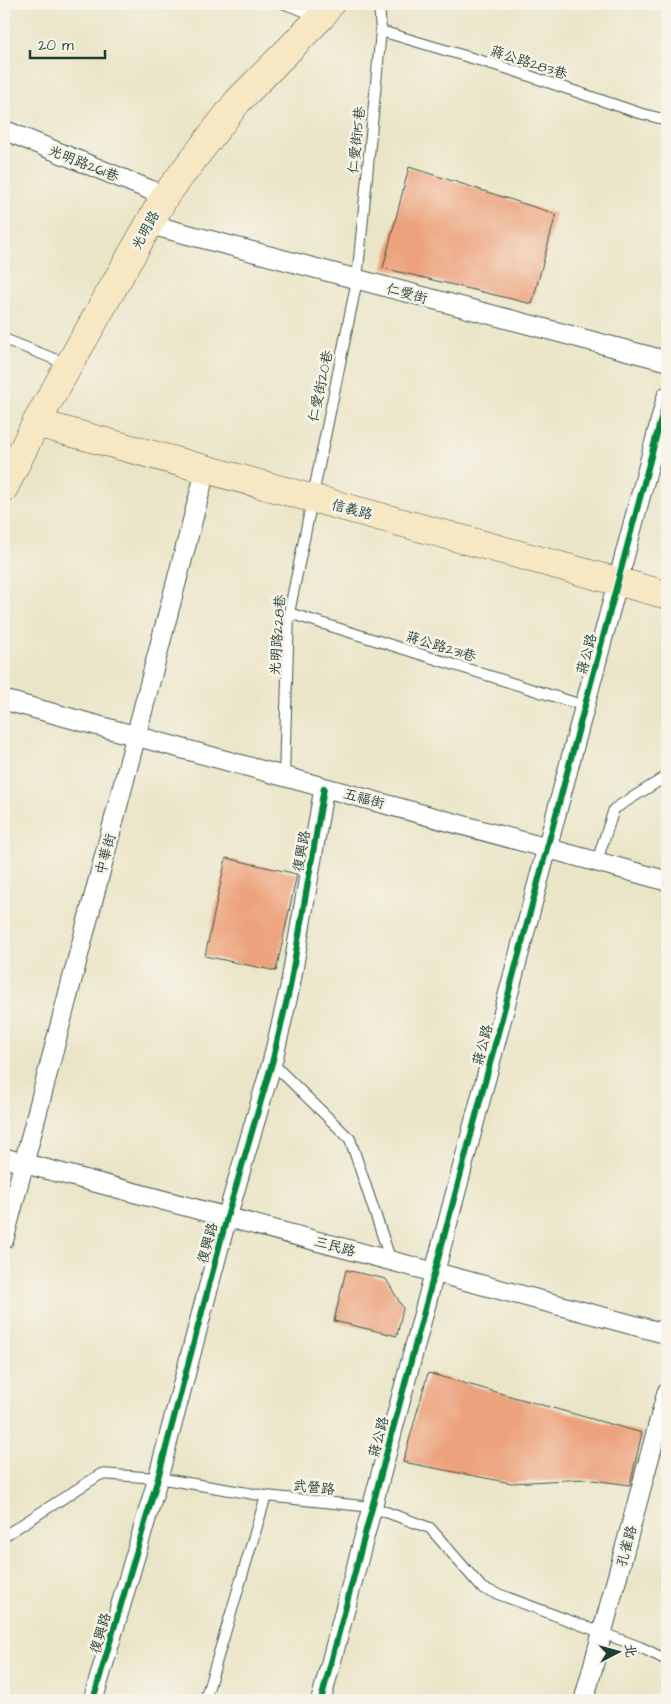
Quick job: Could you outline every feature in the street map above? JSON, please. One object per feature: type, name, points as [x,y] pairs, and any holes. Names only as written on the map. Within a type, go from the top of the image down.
[{"type":"street","name":"光明路","points":[[4,485],[36,423],[165,196],[238,101],[326,10]]},
{"type":"street","name":"光明路261巷","points":[[4,130],[165,196]]},
{"type":"street","name":"仁愛街","points":[[148,224],[667,361]]},
{"type":"street","name":"蔣公路","points":[[321,1700],[667,396]]},
{"type":"street","name":"信義路","points":[[36,423],[667,595]]},
{"type":"street","name":"中華街","points":[[4,1239],[206,469]]},
{"type":"street","name":"五福街","points":[[4,700],[667,881]]},
{"type":"street","name":"復興路","points":[[94,1700],[158,1478],[227,1217],[272,1063],[290,987],[324,788]]},
{"type":"street","name":"三民路","points":[[4,1158],[667,1334]]},
{"type":"street","name":"孔雀路","points":[[584,1700],[667,1392]]},
{"type":"lane","points":[[285,4],[326,10]]},
{"type":"lane","name":"仁愛街15巷","points":[[357,280],[381,31],[379,4]]},
{"type":"lane","name":"蔣公路283巷","points":[[381,31],[512,70],[639,113],[667,120]]},
{"type":"lane","name":"仁愛街20巷","points":[[311,498],[357,280]]},
{"type":"lane","points":[[4,339],[70,365]]},
{"type":"lane","name":"光明路228巷","points":[[284,776],[289,614],[311,498]]},
{"type":"lane","name":"蔣公路231巷","points":[[289,614],[585,706]]},
{"type":"lane","points":[[597,862],[614,809],[667,776]]},
{"type":"lane","points":[[272,1063],[350,1140],[391,1261]]},
{"type":"lane","name":"武營路","points":[[4,1536],[101,1474],[158,1478],[266,1496],[372,1507],[430,1528],[482,1588],[667,1660]]},
{"type":"lane","points":[[205,1700],[266,1496]]},
{"type":"building","points":[[409,167],[556,214],[532,304],[383,268]]},
{"type":"building","points":[[226,858],[297,874],[276,971],[205,956]]},
{"type":"building","points":[[346,1270],[386,1279],[403,1308],[397,1336],[334,1321]]},
{"type":"building","points":[[428,1373],[642,1433],[630,1485],[585,1479],[511,1483],[403,1462]]},
{"type":"cycle path","points":[[321,1700],[667,396]]},
{"type":"cycle path","points":[[93,1700],[158,1478],[227,1217],[272,1063],[290,987],[324,788]]}]
